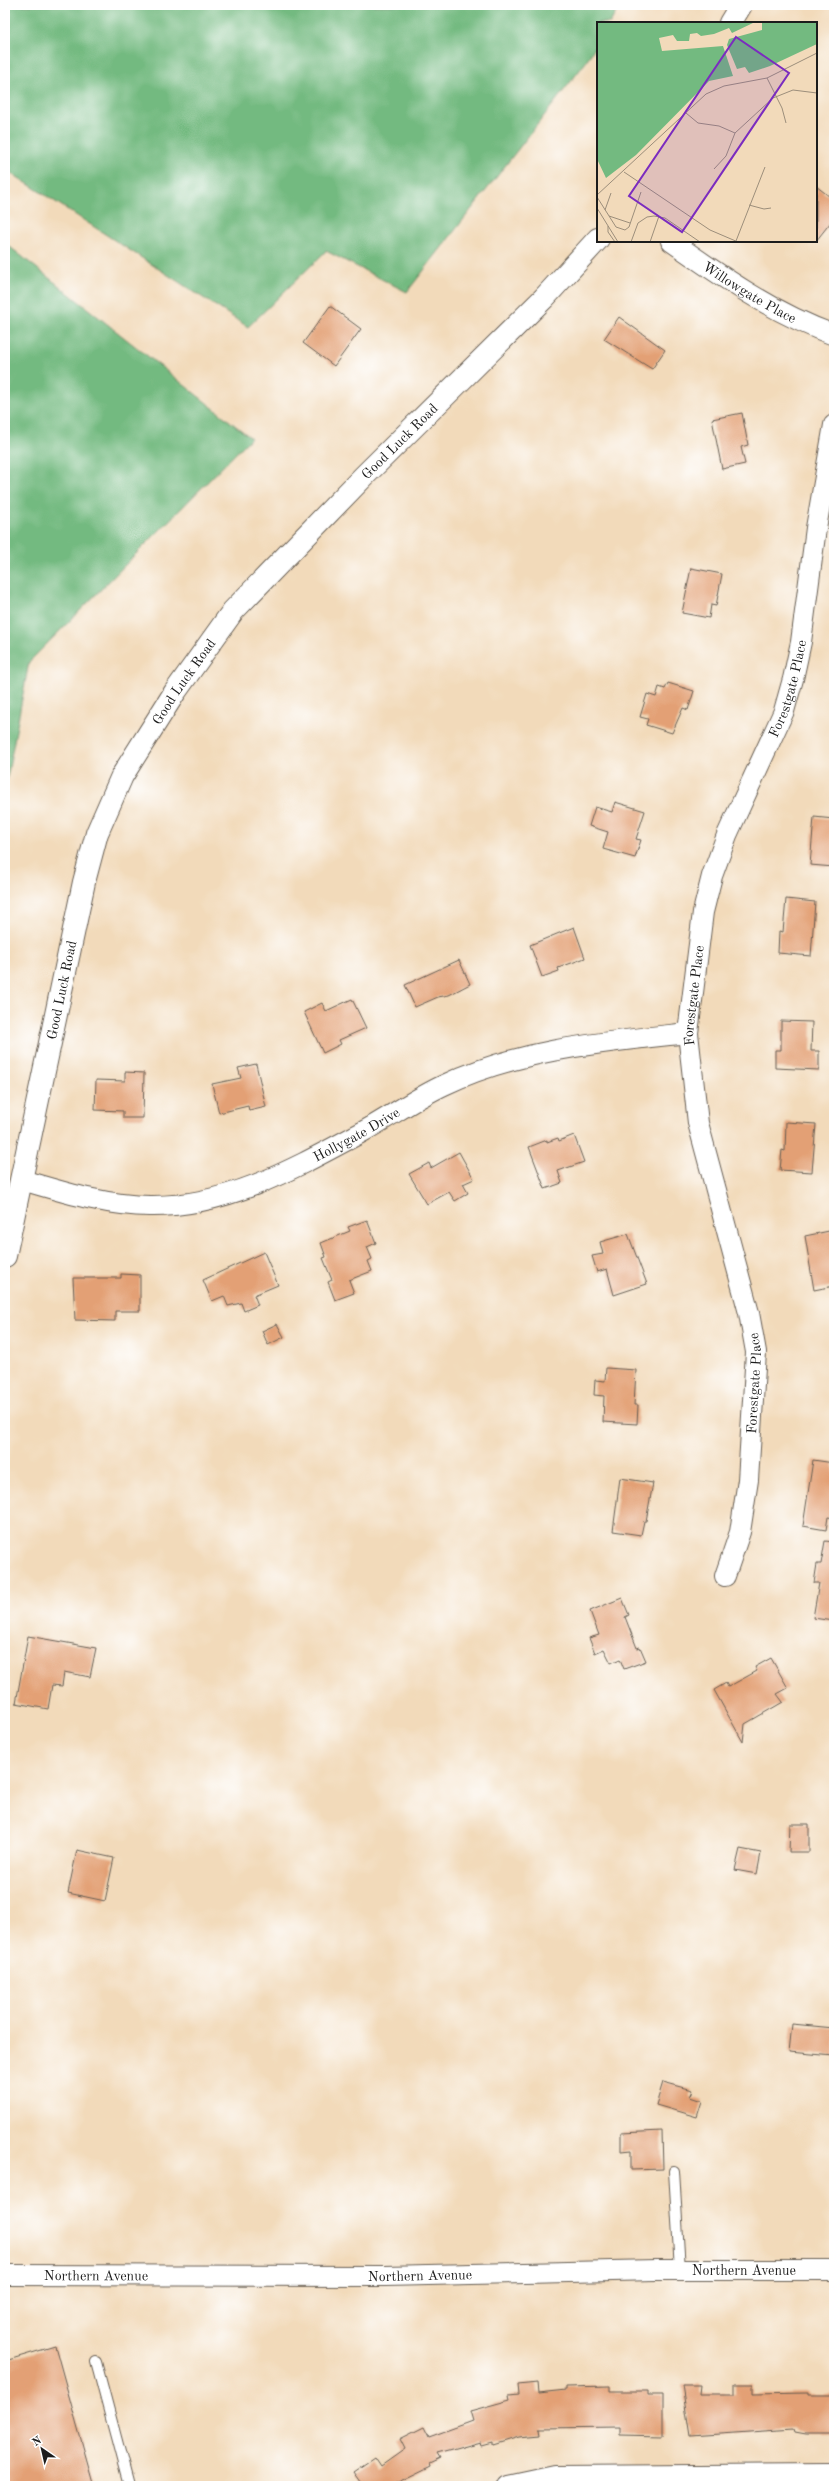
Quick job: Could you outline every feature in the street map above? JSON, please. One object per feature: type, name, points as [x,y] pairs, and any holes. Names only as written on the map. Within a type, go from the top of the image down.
[{"type":"street","points":[[731,22],[741,5]]},
{"type":"street","name":"Good Luck Road","points":[[5,1256],[84,882],[97,833],[122,776],[175,692],[233,611],[369,470],[544,298],[597,241]]},
{"type":"street","name":"Willowgate Place","points":[[672,242],[755,297],[806,325],[834,335]]},
{"type":"street","name":"Forestgate Place","points":[[725,1576],[740,1532],[746,1495],[755,1384],[756,1352],[748,1313],[698,1123],[688,1033],[703,912],[712,876],[727,835],[784,711],[802,642],[816,528],[834,426]]},
{"type":"street","name":"Hollygate Drive","points":[[22,1180],[68,1194],[149,1206],[211,1200],[280,1174],[363,1131],[443,1085],[470,1074],[577,1046],[688,1033]]},
{"type":"street","name":"Northern Avenue","points":[[5,2275],[385,2276],[680,2270],[834,2270]]},
{"type":"street","points":[[508,2486],[555,2476],[834,2474]]},
{"type":"lane","points":[[674,2171],[680,2270]]},
{"type":"lane","points":[[96,2362],[129,2486]]},
{"type":"green space","points":[[5,5],[620,5],[611,22],[597,22],[597,44],[586,62],[407,292],[326,251],[248,327],[5,169]]},
{"type":"green space","points":[[5,243],[251,438],[29,662],[5,789]]},
{"type":"building","points":[[817,187],[834,200],[834,218],[817,240]]},
{"type":"building","points":[[330,306],[361,329],[334,366],[303,343]]},
{"type":"building","points":[[619,317],[665,350],[652,369],[604,339]]},
{"type":"building","points":[[742,413],[748,445],[741,447],[745,464],[722,469],[712,419]]},
{"type":"building","points":[[691,568],[722,574],[716,606],[711,605],[709,618],[682,613]]},
{"type":"building","points":[[668,683],[694,691],[688,710],[683,708],[672,733],[646,725],[648,719],[640,717],[647,694],[656,697],[659,687],[665,689]]},
{"type":"building","points":[[615,802],[645,811],[636,839],[641,840],[635,858],[603,849],[608,832],[589,826],[595,807],[612,812]]},
{"type":"building","points":[[814,817],[834,819],[834,867],[810,865]]},
{"type":"building","points":[[786,899],[815,902],[811,956],[778,953],[779,931],[783,932]]},
{"type":"building","points":[[574,927],[585,958],[558,968],[559,971],[542,977],[530,945]]},
{"type":"building","points":[[459,960],[470,984],[449,995],[438,997],[415,1007],[405,985]]},
{"type":"building","points":[[352,999],[366,1028],[339,1040],[341,1044],[323,1053],[304,1012],[322,1003],[326,1011]]},
{"type":"building","points":[[781,1021],[812,1022],[811,1051],[819,1051],[819,1070],[775,1068],[775,1050],[781,1050]]},
{"type":"building","points":[[256,1064],[266,1107],[249,1111],[248,1106],[219,1113],[212,1084],[241,1078],[238,1068]]},
{"type":"building","points":[[125,1072],[144,1073],[143,1118],[123,1118],[123,1111],[95,1110],[96,1080],[125,1081]]},
{"type":"building","points":[[786,1122],[816,1124],[812,1172],[780,1170],[782,1150],[785,1151]]},
{"type":"building","points":[[574,1135],[584,1162],[558,1171],[562,1183],[545,1189],[529,1147],[547,1140],[547,1142],[558,1138],[559,1141]]},
{"type":"building","points":[[459,1152],[474,1179],[463,1184],[468,1193],[455,1201],[449,1192],[427,1204],[409,1174],[429,1163],[431,1168]]},
{"type":"building","points":[[367,1220],[376,1243],[367,1247],[372,1259],[368,1261],[372,1271],[349,1280],[354,1293],[335,1300],[328,1282],[332,1280],[323,1258],[326,1257],[321,1243],[350,1231],[348,1227]]},
{"type":"building","points":[[834,1230],[834,1286],[814,1290],[805,1236]]},
{"type":"building","points":[[628,1234],[647,1284],[614,1295],[607,1269],[597,1272],[592,1256],[603,1254],[600,1242]]},
{"type":"building","points":[[264,1252],[278,1285],[254,1295],[258,1305],[244,1311],[241,1303],[228,1306],[224,1296],[212,1301],[203,1280]]},
{"type":"building","points":[[121,1274],[140,1275],[140,1311],[115,1311],[115,1321],[75,1320],[73,1278],[121,1278]]},
{"type":"building","points":[[277,1324],[284,1337],[268,1345],[262,1331]]},
{"type":"building","points":[[606,1368],[636,1370],[634,1405],[638,1405],[637,1424],[603,1422],[604,1396],[594,1395],[595,1380],[605,1381]]},
{"type":"building","points":[[813,1460],[834,1463],[834,1518],[828,1517],[826,1530],[803,1526]]},
{"type":"building","points":[[620,1478],[653,1483],[646,1521],[644,1521],[641,1535],[613,1531]]},
{"type":"building","points":[[825,1541],[834,1542],[834,1621],[813,1618],[819,1583],[814,1583],[817,1564],[821,1564]]},
{"type":"building","points":[[622,1598],[629,1615],[625,1617],[637,1648],[640,1647],[646,1661],[624,1669],[620,1659],[611,1663],[604,1649],[595,1653],[589,1638],[599,1635],[590,1611]]},
{"type":"building","points":[[28,1636],[96,1648],[90,1677],[64,1672],[62,1686],[52,1685],[48,1709],[16,1703]]},
{"type":"building","points":[[771,1658],[788,1688],[777,1694],[783,1702],[745,1724],[743,1742],[714,1690],[726,1683],[728,1687],[757,1671],[755,1667]]},
{"type":"building","points":[[790,1824],[809,1824],[809,1852],[789,1852]]},
{"type":"building","points":[[740,1849],[761,1853],[757,1874],[735,1870]]},
{"type":"building","points":[[77,1850],[114,1858],[105,1901],[68,1893]]},
{"type":"building","points":[[792,2024],[834,2028],[834,2056],[789,2052]]},
{"type":"building","points":[[663,2082],[693,2090],[690,2097],[702,2101],[697,2117],[656,2105]]},
{"type":"building","points":[[662,2131],[663,2169],[631,2170],[631,2150],[621,2151],[621,2133]]},
{"type":"building","points":[[55,2346],[94,2486],[5,2486],[5,2361]]},
{"type":"building","points":[[537,2383],[538,2393],[566,2390],[566,2387],[610,2386],[610,2391],[648,2391],[648,2395],[663,2395],[663,2436],[619,2435],[619,2427],[540,2428],[541,2435],[519,2437],[493,2445],[493,2442],[482,2445],[481,2442],[437,2454],[440,2459],[429,2464],[430,2467],[391,2486],[363,2486],[353,2472],[375,2457],[381,2466],[405,2449],[400,2439],[424,2427],[429,2437],[473,2421],[470,2411],[510,2400],[509,2396],[519,2395],[518,2385]]},
{"type":"building","points":[[735,2384],[753,2384],[753,2394],[808,2393],[808,2395],[834,2395],[834,2434],[806,2434],[795,2432],[794,2429],[690,2436],[682,2385],[701,2385],[700,2394],[735,2394]]}]
